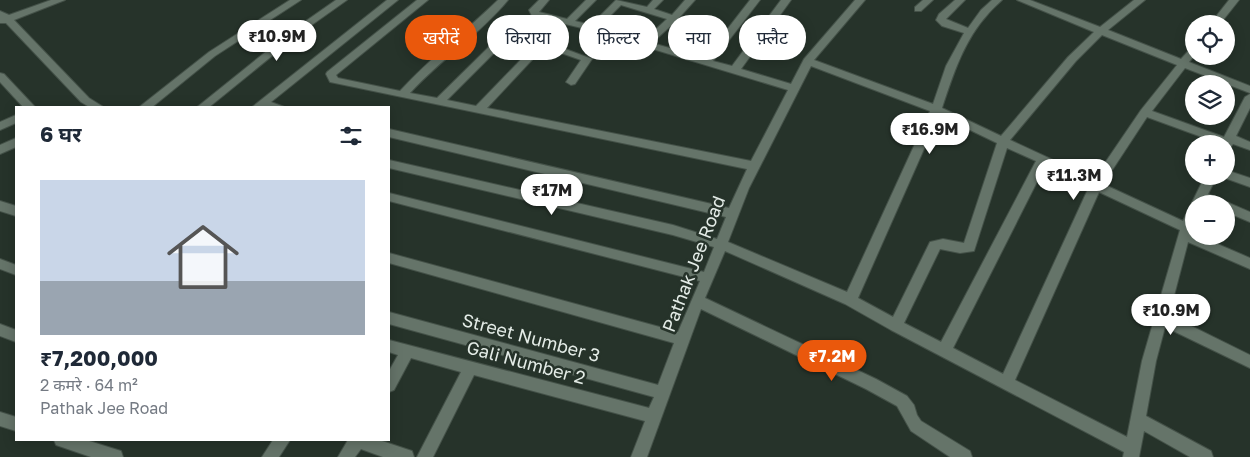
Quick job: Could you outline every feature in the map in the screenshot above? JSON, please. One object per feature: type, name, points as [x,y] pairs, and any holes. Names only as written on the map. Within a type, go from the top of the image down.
[{"type":"street","points":[[59,0],[3,19],[86,100],[96,106]]},
{"type":"street","points":[[146,106],[212,54],[296,0]]},
{"type":"street","points":[[204,106],[296,32],[342,0]]},
{"type":"street","points":[[259,105],[392,0]]},
{"type":"street","points":[[423,0],[331,74],[334,80],[754,166]]},
{"type":"street","points":[[402,94],[425,70],[503,0]]},
{"type":"street","points":[[539,15],[535,14],[534,10],[544,0]]},
{"type":"street","points":[[569,22],[591,0]]},
{"type":"street","points":[[649,10],[658,0]]},
{"type":"street","points":[[677,15],[690,0]]},
{"type":"street","points":[[707,62],[755,0]]},
{"type":"street","points":[[735,70],[786,0]]},
{"type":"street","name":"Pathak Jee Road","points":[[639,457],[697,301],[754,166],[808,61],[860,0]]},
{"type":"street","points":[[918,9],[928,0]]},
{"type":"street","points":[[960,0],[942,16],[941,20],[946,24],[970,32]]},
{"type":"street","points":[[850,300],[936,109],[951,66],[970,32],[984,12],[996,0]]},
{"type":"street","points":[[1022,0],[1250,90]]},
{"type":"street","points":[[1038,6],[1047,0]]},
{"type":"street","points":[[896,326],[935,246],[942,244],[964,250],[969,247],[1004,140],[1072,58],[1101,31],[1140,0]]},
{"type":"street","points":[[1222,15],[1234,0]]},
{"type":"street","points":[[606,15],[620,1],[668,16]]},
{"type":"street","points":[[569,22],[579,24]]},
{"type":"street","points":[[658,32],[668,23]]},
{"type":"street","points":[[658,47],[794,88]]},
{"type":"street","points":[[569,53],[587,59],[571,82]]},
{"type":"street","points":[[440,102],[487,54]]},
{"type":"street","points":[[480,110],[526,60]]},
{"type":"street","points":[[390,164],[673,230],[755,256],[850,300],[1006,383],[1131,453],[1139,420],[1149,361],[1185,231],[1096,185],[936,109],[808,61]]},
{"type":"street","points":[[1006,383],[1096,185],[1145,112],[1185,61]]},
{"type":"street","points":[[0,76],[5,88],[28,106]]},
{"type":"street","points":[[1231,135],[1250,97]]},
{"type":"street","points":[[1145,112],[1209,135]]},
{"type":"street","points":[[0,126],[15,118]]},
{"type":"street","points":[[390,133],[733,214]]},
{"type":"street","points":[[0,150],[15,142]]},
{"type":"street","points":[[1235,143],[1250,146]]},
{"type":"street","points":[[944,351],[1042,160]]},
{"type":"street","points":[[1235,177],[1250,183]]},
{"type":"street","points":[[390,197],[708,278]]},
{"type":"street","points":[[0,206],[15,211]]},
{"type":"street","points":[[1235,210],[1250,217]]},
{"type":"street","points":[[1213,245],[1250,264]]},
{"type":"street","points":[[390,258],[684,340]]},
{"type":"street","points":[[0,264],[15,270]]},
{"type":"street","points":[[697,301],[872,384],[902,401],[909,410],[910,418],[916,426],[964,457]]},
{"type":"street","name":"Street Number 3","points":[[390,318],[664,393]]},
{"type":"street","points":[[1161,318],[1250,362]]},
{"type":"street","points":[[0,330],[15,336]]},
{"type":"street","name":"Gali Number 2","points":[[390,346],[655,417]]},
{"type":"street","points":[[390,383],[407,351]]},
{"type":"street","points":[[425,457],[470,368]]},
{"type":"street","points":[[0,418],[15,424]]},
{"type":"street","points":[[1139,420],[1205,457]]},
{"type":"street","points":[[65,441],[115,457]]},
{"type":"street","points":[[270,457],[281,441]]},
{"type":"street","points":[[346,457],[356,441]]},
{"type":"street","points":[[360,441],[406,457]]}]
